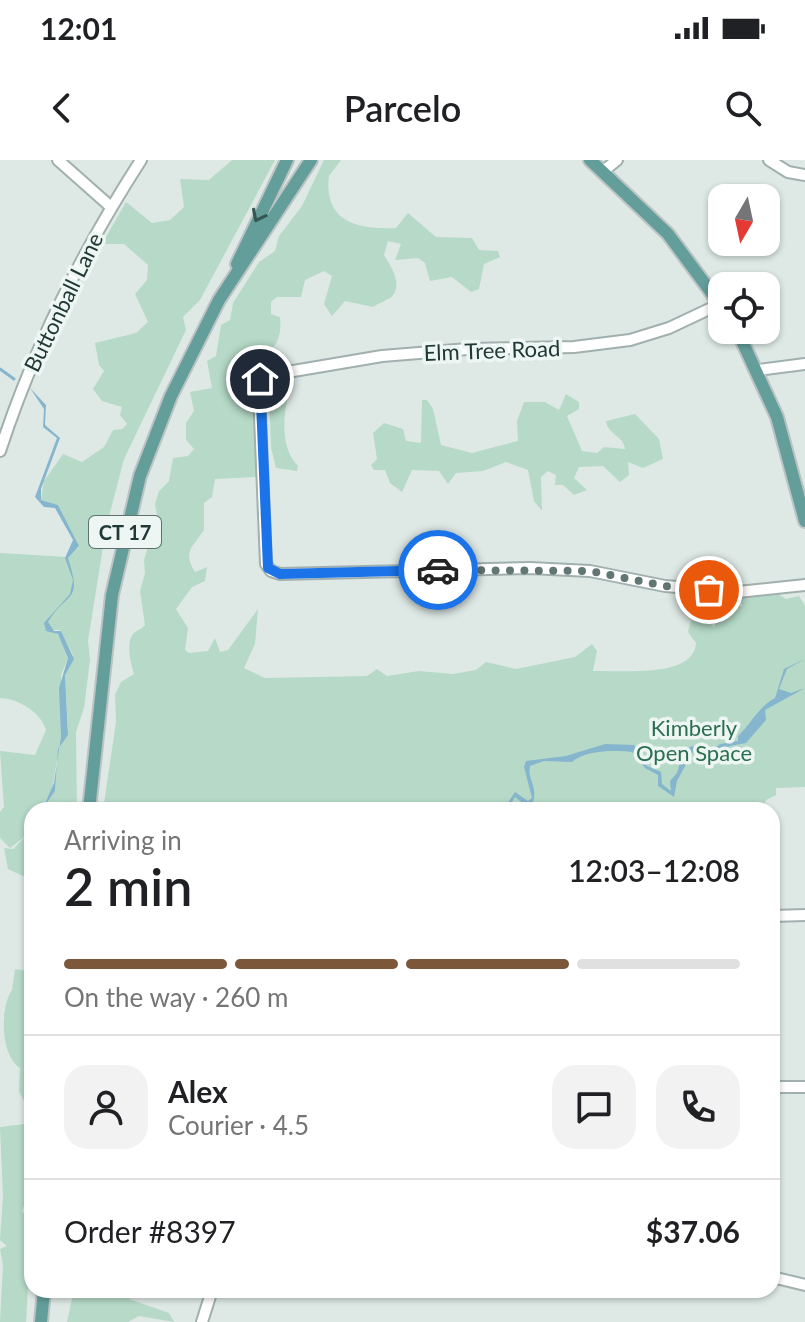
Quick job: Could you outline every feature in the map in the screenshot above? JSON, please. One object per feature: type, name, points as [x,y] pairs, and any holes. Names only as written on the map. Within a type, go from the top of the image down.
[{"type":"main road","name":"CT 17","points":[[90,802],[110,609],[130,511],[171,396],[234,275],[252,228],[287,160]]},
{"type":"main road","name":"CT 17","points":[[234,275],[265,235],[311,160]]},
{"type":"main road","points":[[590,160],[668,234],[708,288]]},
{"type":"main road","points":[[744,344],[777,417],[805,521]]},
{"type":"main road","points":[[41,1322],[43,1298]]},
{"type":"street","points":[[58,160],[111,207]]},
{"type":"street","name":"Buttonball Lane","points":[[0,451],[6,417],[57,305],[141,160]]},
{"type":"street","points":[[602,172],[617,160]]},
{"type":"street","points":[[769,160],[788,172],[805,175]]},
{"type":"street","name":"Elm Tree Road","points":[[708,311],[669,328],[630,340],[574,347],[468,349],[382,356],[270,374],[260,379],[268,568],[280,574],[530,568],[590,571],[665,586],[738,592],[805,585]]},
{"type":"street","points":[[758,370],[805,364]]},
{"type":"street","points":[[780,916],[805,915]]},
{"type":"street","points":[[780,1087],[805,1087]]},
{"type":"street","points":[[780,1279],[805,1285]]},
{"type":"street","points":[[202,1322],[210,1298]]},
{"type":"green space","points":[[232,160],[275,160],[200,300],[183,317],[186,330],[124,459],[106,528],[88,641],[90,660],[84,708],[76,732],[77,802],[47,802],[55,791],[57,758],[52,790],[45,802],[24,802],[24,837],[10,848],[0,838],[0,812],[4,807],[0,751],[35,755],[46,730],[39,717],[28,707],[0,698],[0,553],[68,557],[79,547],[58,505],[41,500],[44,481],[63,454],[82,462],[104,447],[113,430],[122,429],[127,424],[120,415],[122,407],[102,401],[93,389],[104,371],[99,365],[95,343],[136,333],[148,322],[135,294],[147,280],[148,265],[124,244],[102,244],[126,202],[152,223],[170,220],[184,207],[180,179],[209,180]],"holes":[[[52,630],[60,630],[73,655],[65,675],[68,729],[59,746],[61,675],[68,658],[59,636]]]},
{"type":"green space","name":"Kimberly Open Space","points":[[324,160],[341,160],[329,176],[329,192],[338,214],[347,220],[357,225],[396,228],[408,213],[436,237],[472,238],[479,250],[498,251],[500,257],[484,264],[479,289],[471,292],[452,277],[430,281],[425,263],[418,258],[395,260],[401,244],[388,241],[384,255],[395,276],[396,288],[390,298],[373,307],[345,301],[332,316],[324,304],[332,276],[324,271],[305,280],[301,297],[277,297],[271,302],[271,314],[280,317],[280,334],[269,352],[248,362],[245,388],[251,396],[254,412],[257,477],[215,479],[212,497],[204,503],[204,530],[193,545],[189,559],[195,572],[207,567],[205,581],[192,587],[176,609],[188,628],[185,650],[189,653],[208,651],[215,638],[220,652],[228,650],[258,609],[255,644],[244,668],[265,678],[367,676],[377,669],[387,676],[419,671],[453,674],[476,670],[486,662],[516,669],[575,657],[592,644],[597,651],[593,671],[654,670],[683,662],[692,654],[696,643],[688,632],[691,621],[705,619],[715,628],[712,605],[743,606],[736,598],[740,595],[778,594],[786,599],[799,596],[805,606],[805,787],[776,788],[776,795],[765,802],[104,802],[116,722],[115,695],[121,682],[134,674],[131,637],[145,625],[140,591],[150,540],[160,530],[155,504],[159,491],[169,481],[173,458],[188,456],[194,449],[186,440],[186,423],[194,411],[190,392],[212,388],[207,361],[216,356],[221,325],[230,320],[233,303],[259,262],[275,251],[279,236],[302,206]]},
{"type":"green space","points":[[287,381],[291,387],[286,406],[285,439],[298,466],[297,471],[276,468],[271,447],[269,386]]},
{"type":"green space","points":[[566,394],[579,402],[579,409],[567,416],[582,451],[597,453],[604,447],[625,449],[606,421],[635,414],[659,439],[663,459],[643,468],[628,462],[629,475],[620,482],[603,466],[579,467],[574,478],[587,490],[574,495],[563,485],[555,485],[556,475],[548,471],[541,477],[542,511],[534,501],[528,470],[506,462],[483,471],[456,473],[448,484],[439,471],[412,470],[402,492],[390,483],[385,470],[374,470],[371,465],[377,459],[373,433],[384,423],[403,429],[406,441],[421,443],[422,400],[427,400],[433,409],[441,445],[472,453],[518,441],[517,421],[524,402],[545,402],[559,410]]},
{"type":"green space","points":[[24,838],[24,877],[8,869],[4,848],[13,849]]},
{"type":"green space","points":[[15,969],[24,970],[24,1100],[19,1092],[20,1068],[9,1053],[4,1030],[5,1008]]},
{"type":"green space","points":[[24,1124],[22,1212],[26,1322],[0,1322],[3,1265],[0,1249],[7,1246],[0,1240],[3,1196],[0,1127]]},
{"type":"green space","points":[[72,1298],[129,1298],[169,1313],[174,1322],[139,1316],[128,1322],[67,1322]]},
{"type":"water","points":[[30,388],[46,405],[45,425],[60,438],[41,489],[41,500],[58,505],[79,546],[68,558],[74,583],[71,595],[48,622],[54,631],[61,631],[74,659],[65,675],[68,735],[59,747],[59,688],[68,658],[58,634],[46,631],[44,623],[70,594],[73,580],[65,558],[73,540],[55,508],[44,507],[35,497],[57,438],[43,427],[44,409]]},
{"type":"water","points":[[805,659],[787,669],[779,689],[791,693],[805,688],[765,710],[766,720],[746,743],[730,746],[710,759],[692,753],[677,781],[674,797],[658,786],[658,775],[645,768],[632,752],[617,751],[584,755],[572,762],[544,761],[530,766],[533,802],[521,802],[515,797],[508,802],[515,792],[528,801],[532,798],[524,767],[526,761],[566,756],[605,744],[634,745],[647,766],[661,772],[662,784],[671,791],[670,781],[677,773],[684,750],[692,746],[710,753],[720,744],[738,741],[738,736],[760,710],[775,698],[784,669]]},
{"type":"water","points":[[57,763],[55,791],[46,802],[54,783]]},
{"type":"waterway","points":[[0,369],[14,379]]},
{"type":"way so far","points":[[438,570],[530,568],[590,571],[665,586],[709,590]]},
{"type":"route","points":[[260,379],[268,568],[280,574],[438,570]]}]
